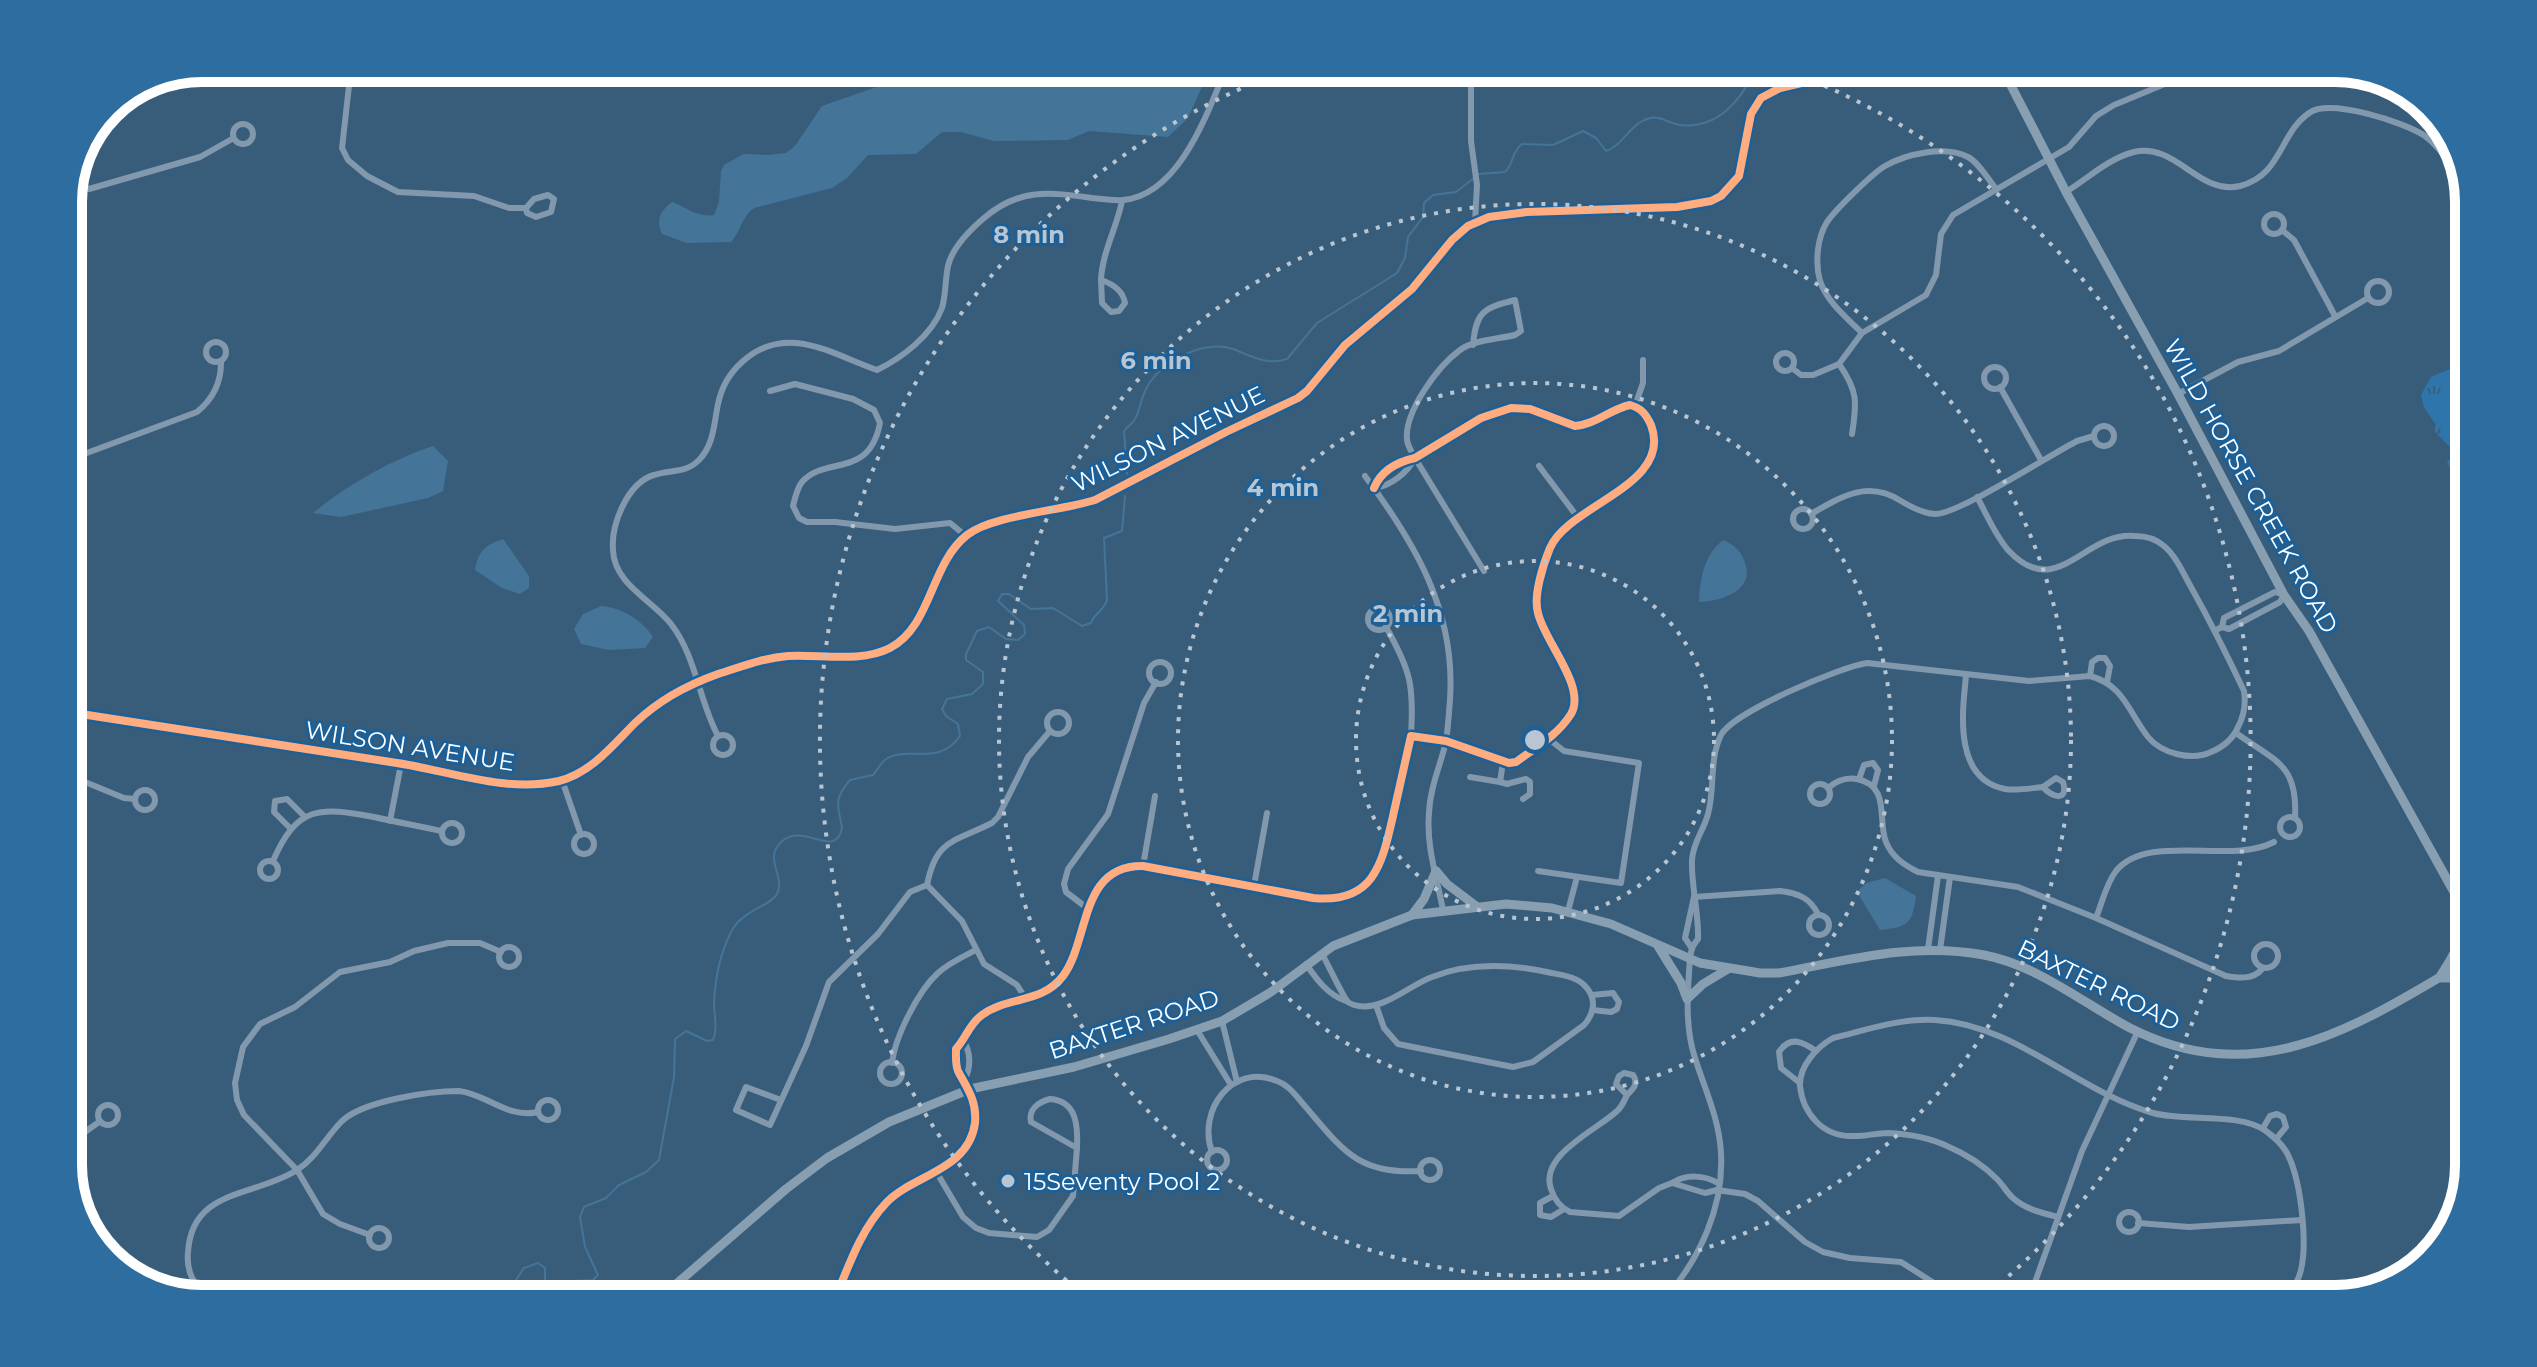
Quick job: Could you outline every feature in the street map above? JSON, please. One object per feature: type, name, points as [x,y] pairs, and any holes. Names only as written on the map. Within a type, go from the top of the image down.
[{"type":"main road","name":"WILD HORSE CREEK ROAD","points":[[2009,82],[2284,595],[2309,631],[2455,891]]},
{"type":"main road","points":[[1412,915],[1424,899],[1436,871],[1447,884],[1476,906]]},
{"type":"main road","name":"BAXTER ROAD","points":[[675,1285],[786,1189],[827,1158],[889,1122],[970,1089],[1074,1067],[1222,1021],[1271,992],[1322,953],[1362,933],[1412,915],[1476,906],[1528,905],[1568,911],[1611,924],[1690,960],[1728,969],[1779,973],[1894,952],[1928,949],[1983,955],[2029,970],[2138,1031],[2195,1051],[2236,1055],[2280,1051],[2343,1030],[2455,968]]},
{"type":"main road","points":[[1658,946],[1681,983],[1687,999],[1703,984],[1728,969]]},
{"type":"main road","points":[[2439,978],[2455,954]]},
{"type":"main road","points":[[2439,978],[2455,978]]},
{"type":"street","points":[[349,82],[342,148],[348,160],[367,176],[398,192],[474,196],[509,208],[526,208],[538,197],[548,195],[554,199],[553,209],[546,215],[530,215],[526,208]]},
{"type":"street","points":[[718,736],[682,641],[662,613],[633,589],[616,568],[612,548],[614,531],[625,504],[640,483],[654,475],[681,472],[702,457],[710,443],[724,384],[733,371],[758,349],[787,343],[808,344],[877,370],[894,362],[935,321],[942,307],[948,264],[968,234],[986,217],[1023,195],[1044,192],[1122,201],[1150,189],[1191,148],[1220,82]]},
{"type":"street","points":[[1471,82],[1471,141],[1477,185],[1475,222]]},
{"type":"street","name":"WILSON AVENUE","points":[[82,714],[515,785],[562,780],[591,765],[637,722],[678,690],[697,681],[777,657],[858,655],[892,647],[911,631],[943,567],[966,536],[998,522],[1095,500],[1226,432],[1290,404],[1307,391],[1345,345],[1412,289],[1452,240],[1475,222],[1527,212],[1666,207],[1711,201],[1721,196],[1739,176],[1751,114],[1761,98],[1780,88],[1806,82]]},
{"type":"street","points":[[1792,368],[1801,375],[1813,375],[1839,364],[1862,333],[1926,295],[1936,275],[1941,234],[1948,220],[2069,147],[2096,116],[2114,105],[2170,82]]},
{"type":"street","points":[[2066,192],[2117,158],[2137,151],[2163,154],[2212,185],[2226,188],[2242,185],[2261,176],[2274,165],[2292,130],[2320,107],[2337,107],[2408,127],[2427,137],[2447,159]]},
{"type":"street","points":[[83,190],[200,157],[232,139]]},
{"type":"street","points":[[1862,333],[1827,296],[1819,278],[1819,243],[1828,221],[1887,164],[1935,152],[1945,151],[1967,157],[1996,189]]},
{"type":"street","points":[[1101,280],[1111,283],[1123,295],[1125,303],[1119,311],[1111,312],[1102,303],[1101,280],[1101,268],[1118,223],[1122,201]]},
{"type":"street","points":[[2282,230],[2294,240],[2335,316]]},
{"type":"street","points":[[2178,394],[2238,362],[2279,351],[2368,298]]},
{"type":"street","points":[[1473,345],[1479,317],[1489,307],[1515,300],[1521,331],[1515,335],[1462,348],[1433,378],[1412,414],[1407,439],[1415,458],[1484,571]]},
{"type":"street","points":[[1635,406],[1643,383],[1643,360]]},
{"type":"street","points":[[82,455],[197,412],[218,385],[221,363]]},
{"type":"street","points":[[1839,364],[1853,383],[1855,393],[1852,434]]},
{"type":"street","points":[[770,391],[795,384],[853,399],[874,410],[880,423],[872,447],[863,455],[844,465],[811,474],[800,483],[793,506],[799,518],[807,522],[895,529],[950,523],[966,536]]},
{"type":"street","points":[[2000,387],[2041,460]]},
{"type":"street","points":[[1374,488],[1379,477],[1403,460],[1415,458],[1481,418],[1511,408],[1530,409],[1582,426],[1615,409],[1635,406],[1646,413],[1654,434],[1650,458],[1640,473],[1579,519],[1549,549],[1536,602],[1542,625],[1574,692],[1570,715],[1549,739],[1516,762],[1503,762],[1446,741],[1411,736]]},
{"type":"street","points":[[1811,514],[1858,490],[1885,493],[1924,512],[1937,514],[1977,497],[2077,441],[2094,436]]},
{"type":"street","points":[[1374,488],[1384,487],[1409,469],[1415,458]]},
{"type":"street","points":[[1539,466],[1579,519]]},
{"type":"street","points":[[1365,476],[1417,553],[1434,589],[1449,661],[1446,741],[1433,785],[1428,843],[1443,910]]},
{"type":"street","points":[[1677,1285],[1705,1239],[1718,1186],[1721,1152],[1718,1133],[1711,1102],[1694,1055],[1687,999],[1691,947],[1698,939],[1699,912],[1694,897],[1692,870],[1695,842],[1707,817],[1718,743],[1730,723],[1750,711],[1855,665],[1882,664],[2029,681],[2090,676],[2107,682],[2127,702],[2149,737],[2171,752],[2186,756],[2204,755],[2220,748],[2236,733],[2245,701],[2244,691],[2219,629],[2172,555],[2154,540],[2118,535],[2091,546],[2080,557],[2059,569],[2035,567],[2007,549],[1977,497]]},
{"type":"street","points":[[2275,592],[2284,595],[2280,602],[2229,629],[2219,629],[2224,618],[2275,592]]},
{"type":"street","points":[[842,1285],[859,1242],[887,1202],[901,1191],[937,1173],[962,1150],[974,1128],[970,1089],[958,1072],[956,1049],[983,1014],[1052,988],[1064,975],[1087,908],[1109,877],[1131,866],[1143,866],[1328,900],[1354,893],[1369,882],[1382,862],[1411,736],[1412,688],[1400,652],[1386,627]]},
{"type":"street","points":[[2090,676],[2092,662],[2105,658],[2110,666],[2107,682]]},
{"type":"street","points":[[1966,676],[1961,719],[1973,768],[1984,780],[2009,790],[2043,787]]},
{"type":"street","points":[[1087,908],[1066,892],[1065,877],[1108,814],[1144,703],[1156,682]]},
{"type":"street","points":[[927,885],[934,856],[942,848],[998,817],[1028,757],[1050,731]]},
{"type":"street","points":[[2096,918],[2116,872],[2126,862],[2140,856],[2157,852],[2258,849],[2299,832],[2300,825],[2295,818],[2295,788],[2289,773],[2236,733]]},
{"type":"street","points":[[1538,871],[1621,883],[1639,763],[1564,751],[1549,739]]},
{"type":"street","points":[[1500,782],[1503,762]]},
{"type":"street","points":[[1859,779],[1864,765],[1873,763],[1878,770],[1874,786],[1881,802],[1885,839],[1891,852],[1907,867],[1938,876],[2018,887],[2226,976],[2248,977],[2270,968],[2275,961],[2276,949],[2269,943],[2257,948],[2256,962],[2262,969]]},
{"type":"street","points":[[390,821],[401,764]]},
{"type":"street","points":[[1470,777],[1507,784],[1526,779],[1531,788],[1530,794],[1523,799]]},
{"type":"street","points":[[1828,788],[1835,782],[1859,779],[1874,786]]},
{"type":"street","points":[[562,780],[581,835]]},
{"type":"street","points":[[82,781],[124,798],[135,799]]},
{"type":"street","points":[[1143,866],[1155,796]]},
{"type":"street","points":[[291,829],[274,812],[275,801],[287,799],[305,817]]},
{"type":"street","points":[[273,861],[291,829],[305,817],[332,810],[441,831]]},
{"type":"street","points":[[1254,886],[1267,813]]},
{"type":"street","points":[[2278,839],[2281,821],[2288,816],[2295,818]]},
{"type":"street","points":[[1928,949],[1938,876]]},
{"type":"street","points":[[1568,911],[1577,877]]},
{"type":"street","points":[[1940,950],[1950,877]]},
{"type":"street","points":[[927,885],[962,921],[984,964],[1017,985],[1026,999]]},
{"type":"street","points":[[781,1100],[746,1087],[736,1110],[770,1125],[806,1046],[829,982],[878,934],[910,892],[927,885]]},
{"type":"street","points":[[1694,897],[1794,892],[1804,896],[1818,914]]},
{"type":"street","points":[[1691,947],[1685,938],[1694,897]]},
{"type":"street","points":[[370,1235],[323,1214],[297,1170],[249,1121],[237,1100],[235,1083],[243,1047],[253,1031],[268,1019],[295,1007],[340,972],[390,962],[440,944],[480,943],[501,952]]},
{"type":"street","points":[[892,1063],[894,1046],[926,987],[950,964],[976,950]]},
{"type":"street","points":[[1322,953],[1346,1001]]},
{"type":"street","points":[[1306,964],[1335,997],[1363,1007],[1376,1005],[1431,977],[1484,966],[1529,968],[1572,978],[1581,982],[1592,995],[1593,1010],[1584,1025],[1533,1062],[1513,1067],[1398,1044],[1384,1028],[1376,1005]]},
{"type":"street","points":[[1592,995],[1613,993],[1619,1002],[1617,1009],[1611,1012],[1593,1010]]},
{"type":"street","points":[[1800,1083],[1806,1064],[1816,1051],[1833,1038],[1903,1021],[1935,1020],[1988,1030],[2107,1096],[2152,1113],[2246,1122],[2263,1128],[2287,1153],[2292,1166],[2302,1220],[2303,1257],[2293,1285]]},
{"type":"street","points":[[1222,1021],[1234,1084]]},
{"type":"street","points":[[1197,1030],[1234,1084]]},
{"type":"street","points":[[2034,1285],[2082,1151],[2138,1031]]},
{"type":"street","points":[[963,1040],[968,1047],[970,1070],[965,1079]]},
{"type":"street","points":[[1816,1051],[1790,1041],[1780,1051],[1778,1058],[1781,1068],[1800,1083],[1810,1115],[1818,1125],[1829,1132],[1853,1137],[1884,1133],[1937,1142],[1968,1155],[1997,1179],[2014,1199],[2027,1207],[2058,1217]]},
{"type":"street","points":[[1212,1152],[1208,1141],[1210,1114],[1221,1093],[1234,1084],[1258,1077],[1282,1082],[1342,1149],[1355,1158],[1396,1173],[1421,1171]]},
{"type":"street","points":[[196,1285],[188,1268],[190,1236],[199,1216],[226,1198],[280,1180],[297,1170],[314,1156],[340,1123],[357,1110],[372,1104],[459,1091],[472,1093],[511,1111],[538,1112]]},
{"type":"street","points":[[1627,1095],[1616,1112],[1553,1163],[1548,1180],[1553,1196],[1564,1209],[1619,1216],[1659,1188],[1681,1178],[1700,1177],[1758,1201],[1805,1242],[1823,1252],[1850,1258],[1901,1262],[1937,1285]]},
{"type":"street","points":[[937,1173],[963,1217],[976,1228],[989,1233],[1037,1237],[1049,1230],[1073,1196],[1077,1148],[1078,1128],[1075,1115],[1058,1100],[1050,1099],[1036,1106],[1031,1112],[1031,1122],[1077,1148]]},
{"type":"street","points":[[2263,1128],[2270,1116],[2277,1114],[2283,1117],[2286,1127],[2276,1139]]},
{"type":"street","points":[[82,1134],[99,1122]]},
{"type":"street","points":[[1672,1183],[1705,1193],[1718,1186]]},
{"type":"street","points":[[1553,1196],[1540,1203],[1540,1215],[1551,1217],[1564,1209]]},
{"type":"street","points":[[2138,1223],[2189,1227],[2302,1220]]},
{"type":"green space","points":[[2455,367],[2455,452],[2433,430],[2436,425],[2424,407],[2421,395],[2431,377]]},
{"type":"green space","points":[[2455,458],[2455,482],[2447,461]]},
{"type":"shaded area","points":[[891,82],[1204,82],[1188,118],[1168,137],[1089,131],[1068,140],[994,141],[961,132],[942,132],[916,154],[868,155],[847,178],[832,188],[754,208],[731,242],[687,243],[662,234],[660,216],[672,202],[697,214],[714,215],[724,165],[744,154],[786,153],[795,146],[822,106]]},
{"type":"shaded area","points":[[433,446],[448,461],[443,491],[428,498],[341,517],[313,513],[370,474]]},
{"type":"shaded area","points":[[503,539],[529,576],[529,588],[520,594],[502,588],[475,570],[483,550]]},
{"type":"shaded area","points":[[1723,540],[1742,555],[1747,573],[1745,581],[1726,597],[1699,602],[1704,568],[1711,553]]},
{"type":"shaded area","points":[[601,606],[623,612],[643,625],[653,637],[645,648],[609,650],[581,644],[574,629],[583,614]]},
{"type":"shaded area","points":[[1885,878],[1916,896],[1907,923],[1880,930],[1857,892],[1866,883]]},
{"type":"waterway","points":[[1127,474],[1124,431],[1135,419],[1145,391],[1157,374],[1176,359],[1210,347],[1233,349],[1266,361],[1287,359],[1317,323],[1397,273],[1405,258],[1408,237],[1423,217],[1424,203],[1433,195],[1456,192],[1479,174],[1505,172],[1522,144],[1553,145],[1583,131],[1596,138],[1606,151],[1618,144],[1637,124],[1650,118],[1680,125],[1706,122],[1726,111],[1748,82]]},
{"type":"waterway","points":[[567,1285],[572,1281],[593,1280],[598,1275],[585,1247],[580,1217],[584,1207],[606,1198],[619,1185],[646,1172],[659,1160],[674,1077],[675,1039],[686,1031],[707,1041],[713,1040],[716,985],[724,949],[731,932],[742,918],[777,894],[779,882],[774,858],[777,847],[786,838],[795,835],[824,841],[838,838],[842,828],[839,798],[850,780],[873,775],[884,761],[894,755],[933,753],[952,745],[960,736],[958,724],[942,709],[947,699],[972,694],[983,684],[983,672],[966,660],[977,631],[989,627],[1006,639],[1018,640],[1025,634],[1024,625],[998,601],[1002,594],[1009,594],[1031,609],[1053,608],[1082,626],[1091,623],[1107,600],[1104,538],[1122,531],[1125,496]]},
{"type":"waterway","points":[[512,1285],[524,1268],[538,1263],[545,1268],[544,1285]]},
{"type":"cycle path","points":[[82,714],[397,763],[498,783],[539,784],[571,777],[601,757],[654,707],[707,678],[779,657],[853,657],[890,648],[915,625],[945,562],[967,535],[1010,518],[1095,500],[1298,398],[1345,345],[1412,289],[1452,240],[1468,226],[1489,217],[1527,212],[1677,207],[1711,201],[1721,196],[1739,176],[1751,114],[1761,98],[1780,88],[1806,82]]},
{"type":"cycle path","points":[[841,1285],[856,1248],[887,1202],[951,1162],[971,1139],[975,1109],[958,1070],[956,1049],[982,1015],[1002,1005],[1035,996],[1055,985],[1063,976],[1072,961],[1089,907],[1107,878],[1122,869],[1143,866],[1313,898],[1350,894],[1362,887],[1379,865],[1411,736],[1446,741],[1509,763],[1516,762],[1546,741],[1571,714],[1574,703],[1569,678],[1538,613],[1537,598],[1544,563],[1560,533],[1634,479],[1647,463],[1654,446],[1651,425],[1645,415],[1630,405],[1575,426],[1530,409],[1511,408],[1481,418],[1415,458],[1396,465],[1385,472],[1374,488]]},
{"type":"place","name":"15Seventy Pool 2","points":[[1008,1181]]}]
